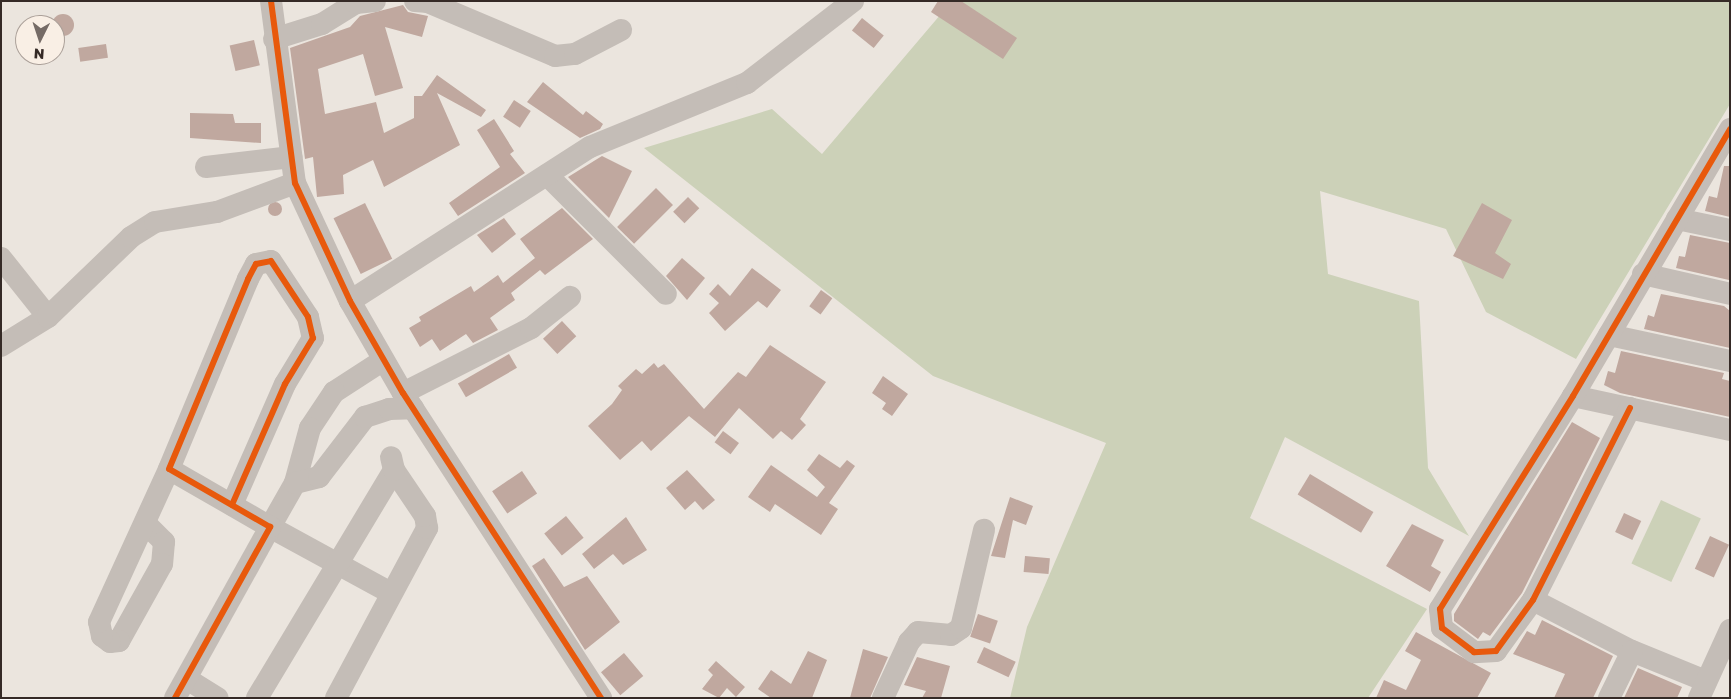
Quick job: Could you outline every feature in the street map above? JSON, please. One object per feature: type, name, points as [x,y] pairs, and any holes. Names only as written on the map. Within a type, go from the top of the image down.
[{"type":"street","points":[[271,1],[274,39],[295,183],[350,302],[382,361],[601,698]]},
{"type":"street","points":[[274,39],[322,24],[356,3],[375,1]]},
{"type":"street","points":[[415,1],[428,2],[556,56],[576,54],[621,30]]},
{"type":"street","points":[[350,302],[590,147],[747,83],[853,1]]},
{"type":"street","points":[[1630,408],[1533,600],[1496,651],[1485,654],[1474,652],[1442,628],[1438,620],[1440,609],[1573,396],[1677,218],[1722,157],[1730,129]]},
{"type":"street","points":[[206,167],[291,157]]},
{"type":"street","points":[[547,175],[666,294]]},
{"type":"street","points":[[1,346],[48,317],[131,238],[155,222],[216,212],[295,183]]},
{"type":"street","points":[[1677,218],[1730,230]]},
{"type":"street","points":[[1,258],[48,317]]},
{"type":"street","points":[[145,523],[248,279],[256,264],[271,261],[308,317],[313,338],[285,384],[232,505]]},
{"type":"street","points":[[1643,274],[1730,294]]},
{"type":"street","points":[[295,483],[319,477],[365,417],[408,400],[532,328],[570,297]]},
{"type":"street","points":[[1609,335],[1730,361]]},
{"type":"street","points":[[217,698],[181,688],[295,483],[310,428],[334,392],[382,361]]},
{"type":"street","points":[[1573,396],[1730,430]]},
{"type":"street","points":[[257,698],[392,464],[425,516],[427,528],[336,698]]},
{"type":"street","points":[[169,469],[391,593]]},
{"type":"street","points":[[883,698],[909,642],[918,632],[951,635],[961,628],[984,530]]},
{"type":"street","points":[[1533,600],[1703,689],[1730,630]]},
{"type":"street","points":[[1609,698],[1632,651]]},
{"type":"green space","points":[[952,1],[1730,1],[1730,104],[1576,359],[1486,312],[1446,229],[1320,191],[1328,274],[1419,301],[1428,468],[1469,536],[1285,437],[1250,518],[1427,609],[1368,698],[1010,698],[1027,627],[1106,443],[933,376],[644,148],[772,109],[822,154]]},
{"type":"green space","points":[[1661,500],[1701,519],[1671,582],[1631,563]]},
{"type":"building","points":[[938,1],[961,1],[1017,38],[1003,59],[931,12]]},
{"type":"building","points":[[403,5],[408,12],[428,16],[422,37],[385,27],[403,88],[375,96],[363,54],[318,69],[325,114],[376,102],[384,133],[414,118],[414,96],[422,96],[437,75],[486,110],[481,117],[437,93],[460,145],[384,187],[373,160],[343,175],[344,194],[317,197],[313,157],[305,159],[290,48],[350,27],[360,16]]},
{"type":"building","points":[[63,14],[67,15],[74,25],[71,33],[65,36],[65,15],[59,15]]},
{"type":"building","points":[[862,18],[884,36],[874,48],[852,30]]},
{"type":"building","points":[[254,40],[260,65],[235,71],[230,46]]},
{"type":"building","points":[[106,44],[108,58],[80,62],[78,48]]},
{"type":"building","points":[[543,82],[583,115],[586,111],[603,124],[600,129],[580,138],[527,102]]},
{"type":"building","points":[[514,100],[531,111],[520,128],[503,117]]},
{"type":"building","points":[[190,113],[233,114],[235,123],[261,123],[261,143],[190,138]]},
{"type":"building","points":[[494,119],[514,151],[510,154],[525,173],[458,216],[449,203],[500,167],[477,130]]},
{"type":"building","points":[[602,156],[632,171],[609,218],[568,177]]},
{"type":"building","points":[[1724,166],[1730,166],[1730,217],[1705,211],[1709,196],[1717,198]]},
{"type":"building","points":[[656,188],[673,205],[634,244],[617,227]]},
{"type":"building","points":[[688,197],[699,208],[684,223],[673,212]]},
{"type":"building","points":[[275,202],[280,204],[282,209],[280,214],[275,216],[270,214],[268,209],[270,204]]},
{"type":"building","points":[[365,203],[392,259],[361,274],[334,218]]},
{"type":"building","points":[[1482,203],[1512,220],[1495,253],[1511,264],[1503,279],[1453,256]]},
{"type":"building","points":[[562,208],[593,239],[545,275],[540,270],[511,293],[515,300],[490,318],[498,330],[473,343],[466,334],[440,351],[432,339],[420,347],[409,328],[421,321],[419,317],[471,286],[474,292],[498,275],[503,283],[535,258],[520,239]]},
{"type":"building","points":[[504,218],[516,234],[492,253],[477,235]]},
{"type":"building","points":[[1690,235],[1730,243],[1729,280],[1676,268],[1679,256],[1685,257]]},
{"type":"building","points":[[682,258],[705,278],[687,300],[666,276]]},
{"type":"building","points":[[752,268],[781,290],[767,308],[758,301],[725,331],[709,313],[719,303],[709,294],[718,284],[730,296]]},
{"type":"building","points":[[821,290],[832,298],[821,314],[809,306]]},
{"type":"building","points":[[1661,294],[1724,306],[1730,311],[1730,348],[1644,329],[1648,315],[1654,317]]},
{"type":"building","points":[[562,321],[576,336],[557,354],[543,339]]},
{"type":"building","points":[[770,345],[826,382],[800,419],[806,425],[792,440],[781,431],[773,439],[739,408],[715,437],[689,416],[651,451],[642,441],[620,460],[588,426],[612,404],[622,390],[618,386],[636,369],[642,374],[654,363],[658,368],[664,364],[704,409],[738,372],[746,377]]},
{"type":"building","points":[[1621,351],[1724,373],[1722,379],[1730,381],[1730,417],[1620,393],[1604,385],[1608,371],[1615,373]]},
{"type":"building","points":[[509,354],[517,368],[466,397],[458,384]]},
{"type":"building","points":[[883,376],[908,394],[892,416],[882,409],[886,403],[872,393]]},
{"type":"building","points":[[1572,422],[1600,438],[1522,593],[1490,636],[1483,632],[1478,639],[1454,621],[1454,614]]},
{"type":"building","points":[[723,431],[739,443],[731,454],[715,442]]},
{"type":"building","points":[[819,454],[840,468],[847,460],[855,466],[829,503],[838,509],[821,535],[775,504],[770,512],[748,497],[771,465],[817,497],[825,487],[807,470]]},
{"type":"building","points":[[687,470],[715,500],[703,510],[695,501],[685,510],[666,488]]},
{"type":"building","points":[[522,471],[537,493],[507,514],[492,491]]},
{"type":"building","points":[[1310,474],[1373,512],[1361,533],[1298,495]]},
{"type":"building","points":[[1010,497],[1033,506],[1026,525],[1013,520],[1005,558],[991,556]]},
{"type":"building","points":[[1624,513],[1641,521],[1632,540],[1615,532]]},
{"type":"building","points":[[566,516],[584,538],[562,555],[544,534]]},
{"type":"building","points":[[626,517],[647,550],[623,565],[613,554],[594,569],[582,554]]},
{"type":"building","points":[[1412,524],[1444,540],[1431,566],[1441,572],[1430,592],[1386,566]]},
{"type":"building","points":[[1710,536],[1729,545],[1714,578],[1695,569]]},
{"type":"building","points":[[1025,556],[1050,558],[1049,574],[1024,572]]},
{"type":"building","points":[[544,558],[564,587],[587,576],[620,622],[585,650],[532,566]]},
{"type":"building","points":[[978,614],[998,621],[990,644],[970,637]]},
{"type":"building","points":[[1542,620],[1613,656],[1593,698],[1554,698],[1565,674],[1513,654],[1527,631],[1535,635]]},
{"type":"building","points":[[1416,632],[1491,673],[1477,698],[1376,698],[1384,680],[1406,690],[1421,660],[1405,651]]},
{"type":"building","points":[[984,647],[1016,662],[1009,677],[977,662]]},
{"type":"building","points":[[863,649],[888,657],[870,698],[850,698]]},
{"type":"building","points":[[808,651],[827,660],[812,698],[771,698],[758,689],[771,670],[791,684]]},
{"type":"building","points":[[624,653],[643,676],[620,695],[601,672]]},
{"type":"building","points":[[917,657],[950,666],[941,698],[922,698],[926,691],[904,685]]},
{"type":"building","points":[[716,661],[745,687],[736,697],[727,688],[719,698],[702,689],[713,675],[708,670]]},
{"type":"building","points":[[1638,668],[1682,687],[1677,698],[1624,698]]},
{"type":"cycle path","points":[[271,1],[295,183],[350,301],[403,393],[601,698]]},
{"type":"cycle path","points":[[1630,408],[1533,600],[1496,651],[1474,652],[1442,628],[1440,609],[1573,396],[1730,129]]},
{"type":"cycle path","points":[[175,698],[270,527],[169,469],[248,279],[256,264],[271,261],[308,317],[313,338],[285,384],[232,505]]}]
